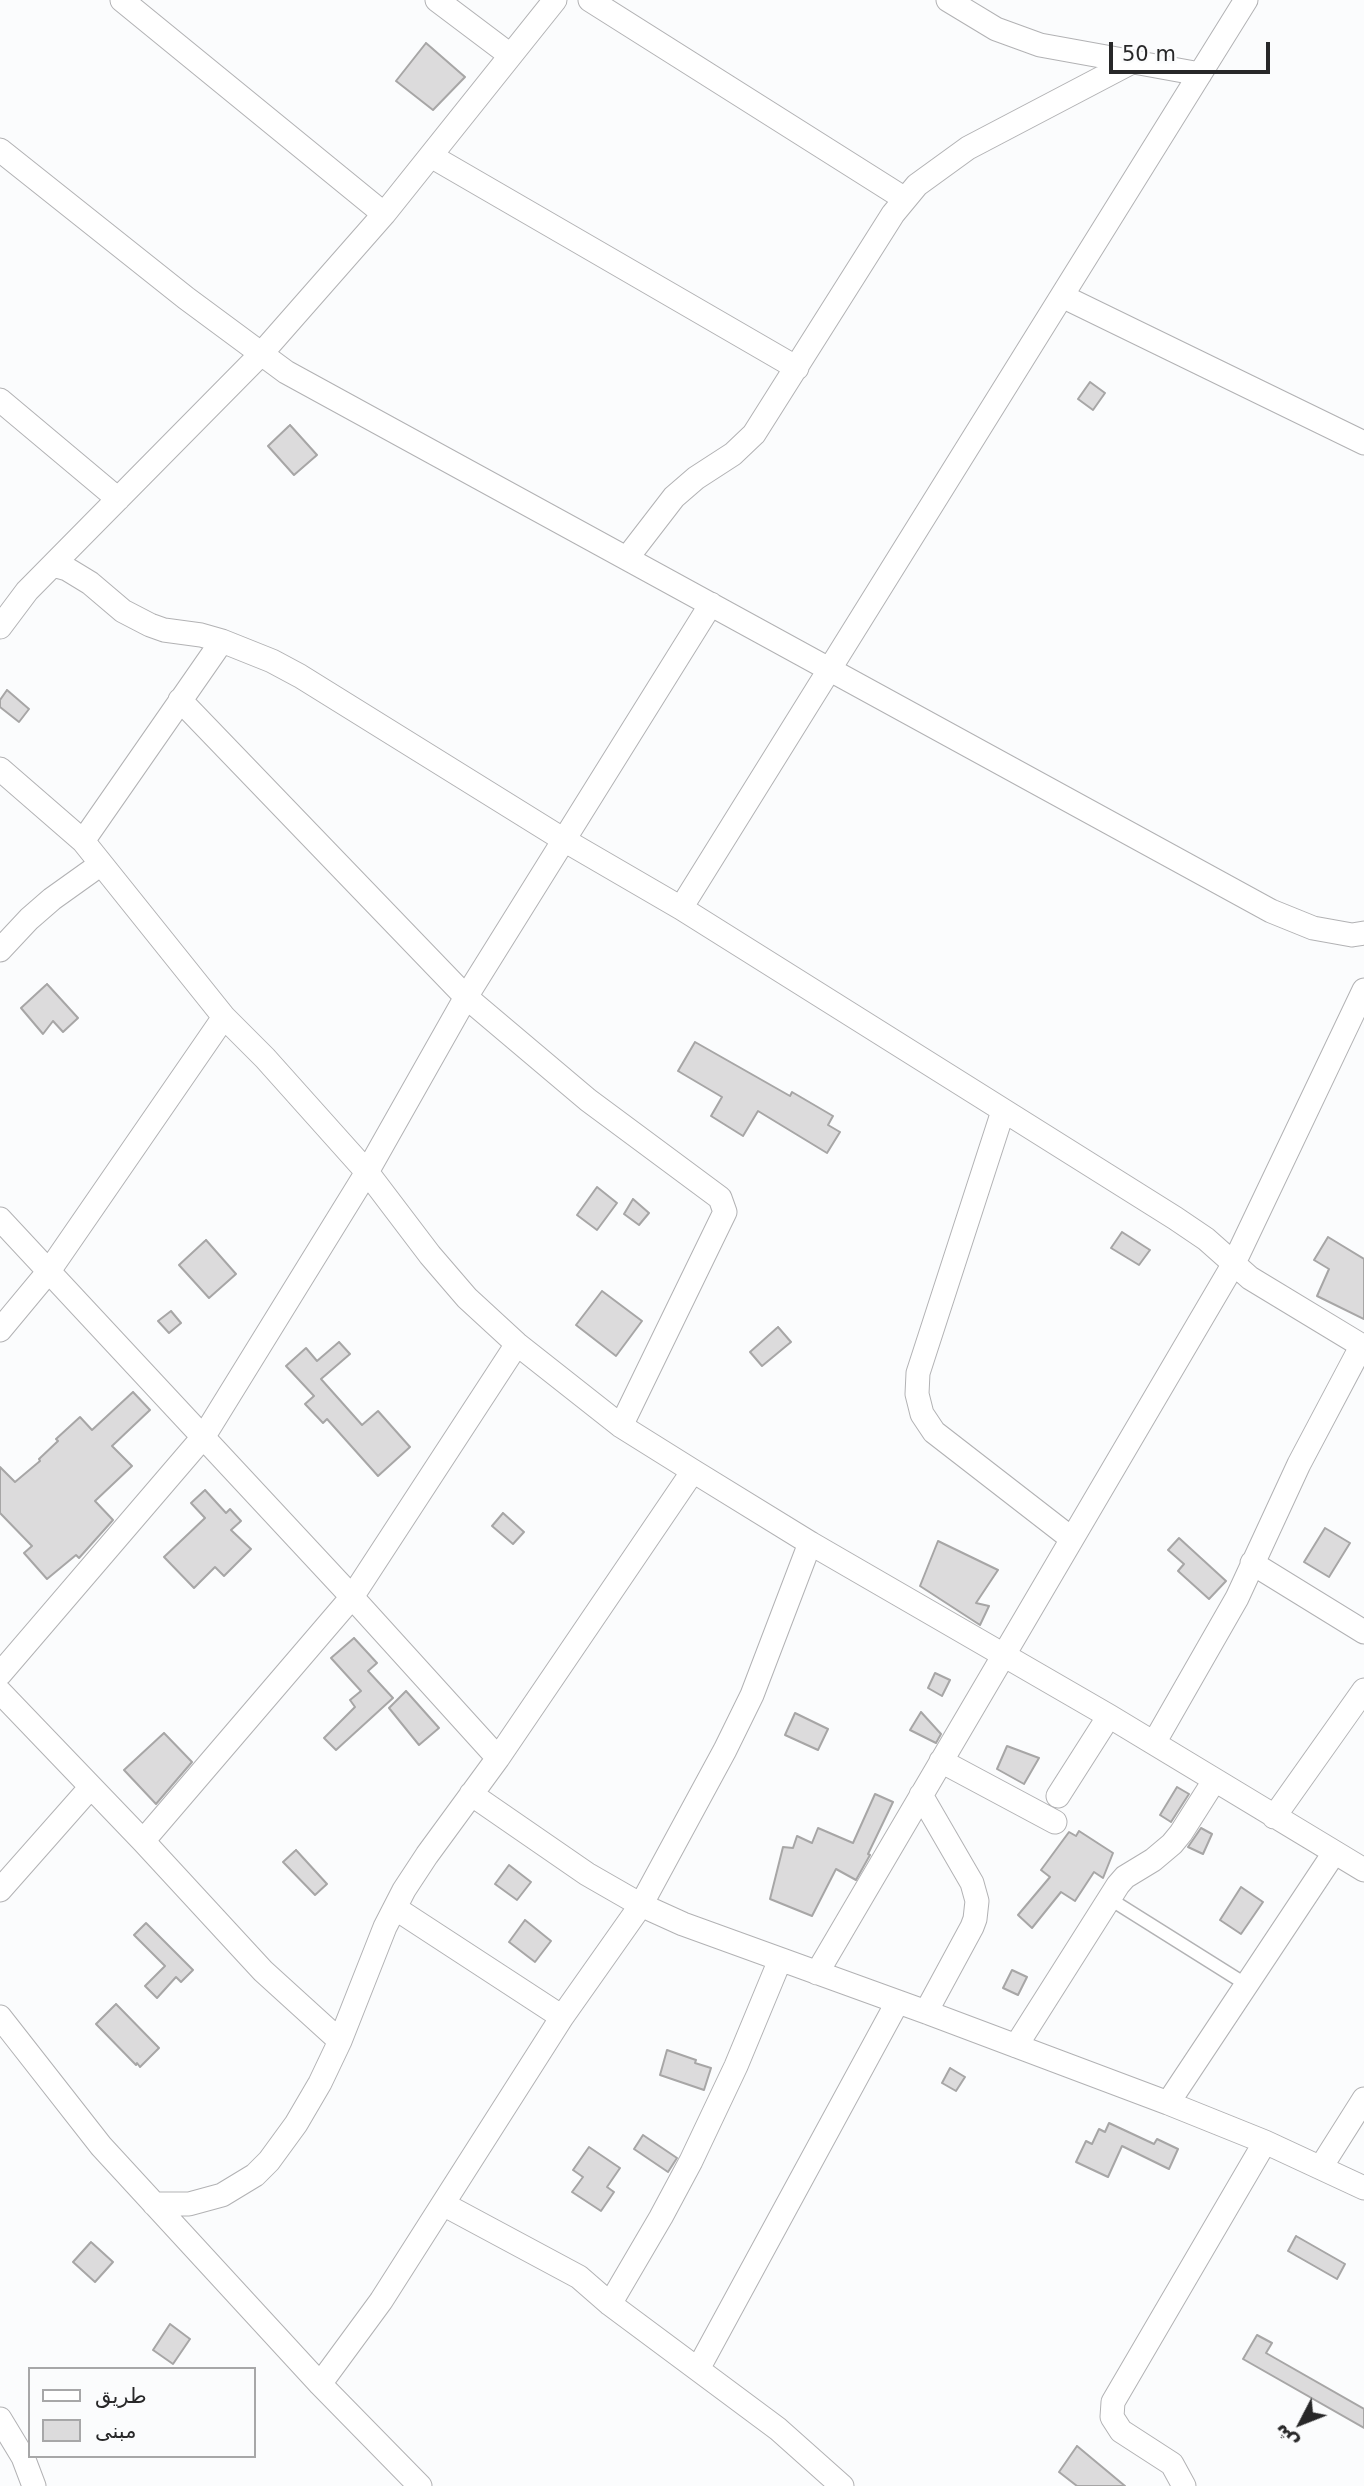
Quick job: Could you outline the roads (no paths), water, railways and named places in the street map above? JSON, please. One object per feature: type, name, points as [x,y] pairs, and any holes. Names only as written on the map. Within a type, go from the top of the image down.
[{"type":"street","points":[[122,0],[384,214]]},
{"type":"street","points":[[438,0],[510,55]]},
{"type":"street","points":[[3,617],[261,354],[384,214],[555,0]]},
{"type":"street","points":[[590,0],[905,199]]},
{"type":"street","points":[[948,0],[975,18],[1040,45],[1200,74]]},
{"type":"street","points":[[681,908],[1246,0]]},
{"type":"street","points":[[627,558],[674,497],[696,478],[733,454],[754,434],[905,199],[931,174],[968,148],[1132,62]]},
{"type":"street","points":[[0,150],[155,274],[286,372],[1271,911],[1324,930],[1352,934],[1364,931]]},
{"type":"street","points":[[431,156],[797,368]]},
{"type":"street","points":[[1062,296],[1364,443]]},
{"type":"street","points":[[0,400],[118,499]]},
{"type":"street","points":[[53,565],[67,569],[90,583],[123,611],[150,625],[222,641],[272,661],[300,676],[564,840],[681,908],[1191,1228],[1250,1278],[1363,1346],[1299,1464],[1213,1643],[1154,1743]]},
{"type":"street","points":[[0,1674],[204,1436],[367,1172],[466,997],[711,604]]},
{"type":"street","points":[[83,841],[222,641]]},
{"type":"street","points":[[180,700],[466,997],[588,1100],[713,1192],[724,1205],[725,1212],[621,1426]]},
{"type":"street","points":[[0,769],[83,841],[225,1017],[367,1172],[430,1255],[467,1298],[517,1344],[621,1426],[693,1471],[1364,1870]]},
{"type":"street","points":[[0,950],[52,899],[101,864]]},
{"type":"street","points":[[817,1973],[1233,1265],[1364,990]]},
{"type":"street","points":[[0,1330],[48,1271],[225,1017]]},
{"type":"street","points":[[1003,1111],[918,1373],[917,1394],[922,1415],[934,1432],[1072,1539]]},
{"type":"street","points":[[0,1219],[204,1436],[498,1758]]},
{"type":"street","points":[[143,1841],[352,1597],[517,1344]]},
{"type":"street","points":[[154,2204],[189,2204],[222,2196],[255,2175],[269,2161],[296,2124],[340,2041],[370,1961],[395,1908],[427,1854],[498,1758],[693,1471]]},
{"type":"street","points":[[320,2384],[381,2301],[562,2017],[641,1905],[752,1695],[810,1543]]},
{"type":"street","points":[[1252,1563],[1364,1632]]},
{"type":"street","points":[[1274,1817],[1364,1690]]},
{"type":"street","points":[[0,1692],[143,1841],[262,1971],[340,2041]]},
{"type":"street","points":[[1058,1796],[1109,1716]]},
{"type":"street","points":[[941,1761],[1055,1822]]},
{"type":"street","points":[[1016,2046],[1125,1877],[1153,1860],[1172,1844],[1214,1781]]},
{"type":"street","points":[[0,1890],[90,1788]]},
{"type":"street","points":[[471,1794],[587,1874],[641,1905],[683,1924],[1168,2104],[1265,2142],[1364,2188]]},
{"type":"street","points":[[921,1795],[972,1883],[977,1901],[975,1919],[926,2012]]},
{"type":"street","points":[[1168,2104],[1334,1853]]},
{"type":"street","points":[[395,1908],[562,2017]]},
{"type":"street","points":[[610,2304],[691,2161],[736,2066],[780,1960]]},
{"type":"street","points":[[698,2369],[897,2003]]},
{"type":"street","points":[[0,2017],[101,2147],[320,2384],[420,2486]]},
{"type":"street","points":[[1321,2167],[1364,2099]]},
{"type":"street","points":[[1184,2486],[1172,2464],[1121,2431],[1112,2417],[1113,2402],[1265,2142]]},
{"type":"street","points":[[443,2204],[579,2277],[610,2304],[778,2429],[842,2486]]},
{"type":"street","points":[[0,2419],[23,2457],[34,2486]]},
{"type":"lane","points":[[1111,1899],[1247,1985]]}]
